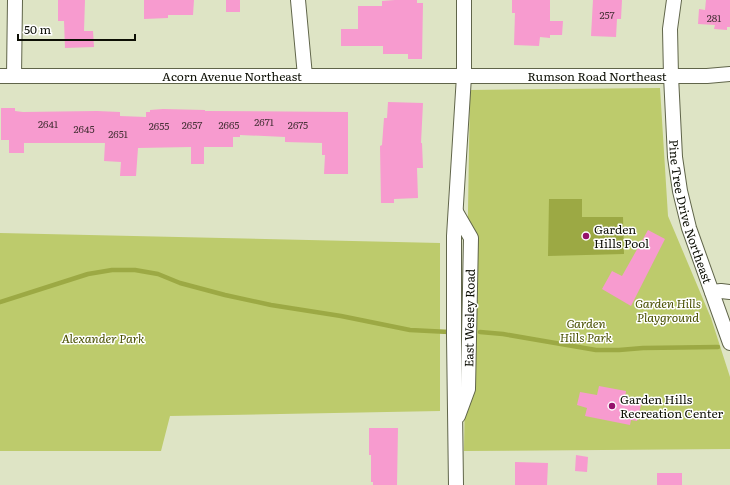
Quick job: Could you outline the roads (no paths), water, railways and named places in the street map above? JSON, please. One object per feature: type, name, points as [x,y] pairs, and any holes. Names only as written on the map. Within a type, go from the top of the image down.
[{"type":"street","points":[[14,76],[15,0]]},
{"type":"street","points":[[298,0],[305,76]]},
{"type":"street","name":"East Wesley Road","points":[[456,485],[455,426],[468,389],[471,238],[456,212],[464,76],[464,0]]},
{"type":"street","name":"Pine Tree Drive Northeast","points":[[674,0],[670,29],[671,76],[675,157],[680,191],[689,228],[730,343]]},
{"type":"street","name":"Rumson Road Northeast","points":[[464,76],[707,76],[730,74]]},
{"type":"street","name":"Acorn Avenue Northeast","points":[[0,76],[464,76]]},
{"type":"street","points":[[712,292],[730,292]]},
{"type":"waterway","points":[[0,302],[88,274],[112,270],[135,270],[158,274],[180,283],[271,305],[341,316],[410,330],[449,332]]},
{"type":"waterway","points":[[480,332],[503,334],[596,350],[718,347]]},
{"type":"place","name":"Garden Hills Pool","points":[[586,236]]},
{"type":"place","name":"Garden Hills Recreation Center","points":[[612,406]]},
{"type":"park label","name":"Garden Hills Playground","points":[[668,310]]},
{"type":"park label","name":"Garden Hills Park","points":[[586,330]]},
{"type":"park label","name":"Alexander Park","points":[[103,338]]}]
